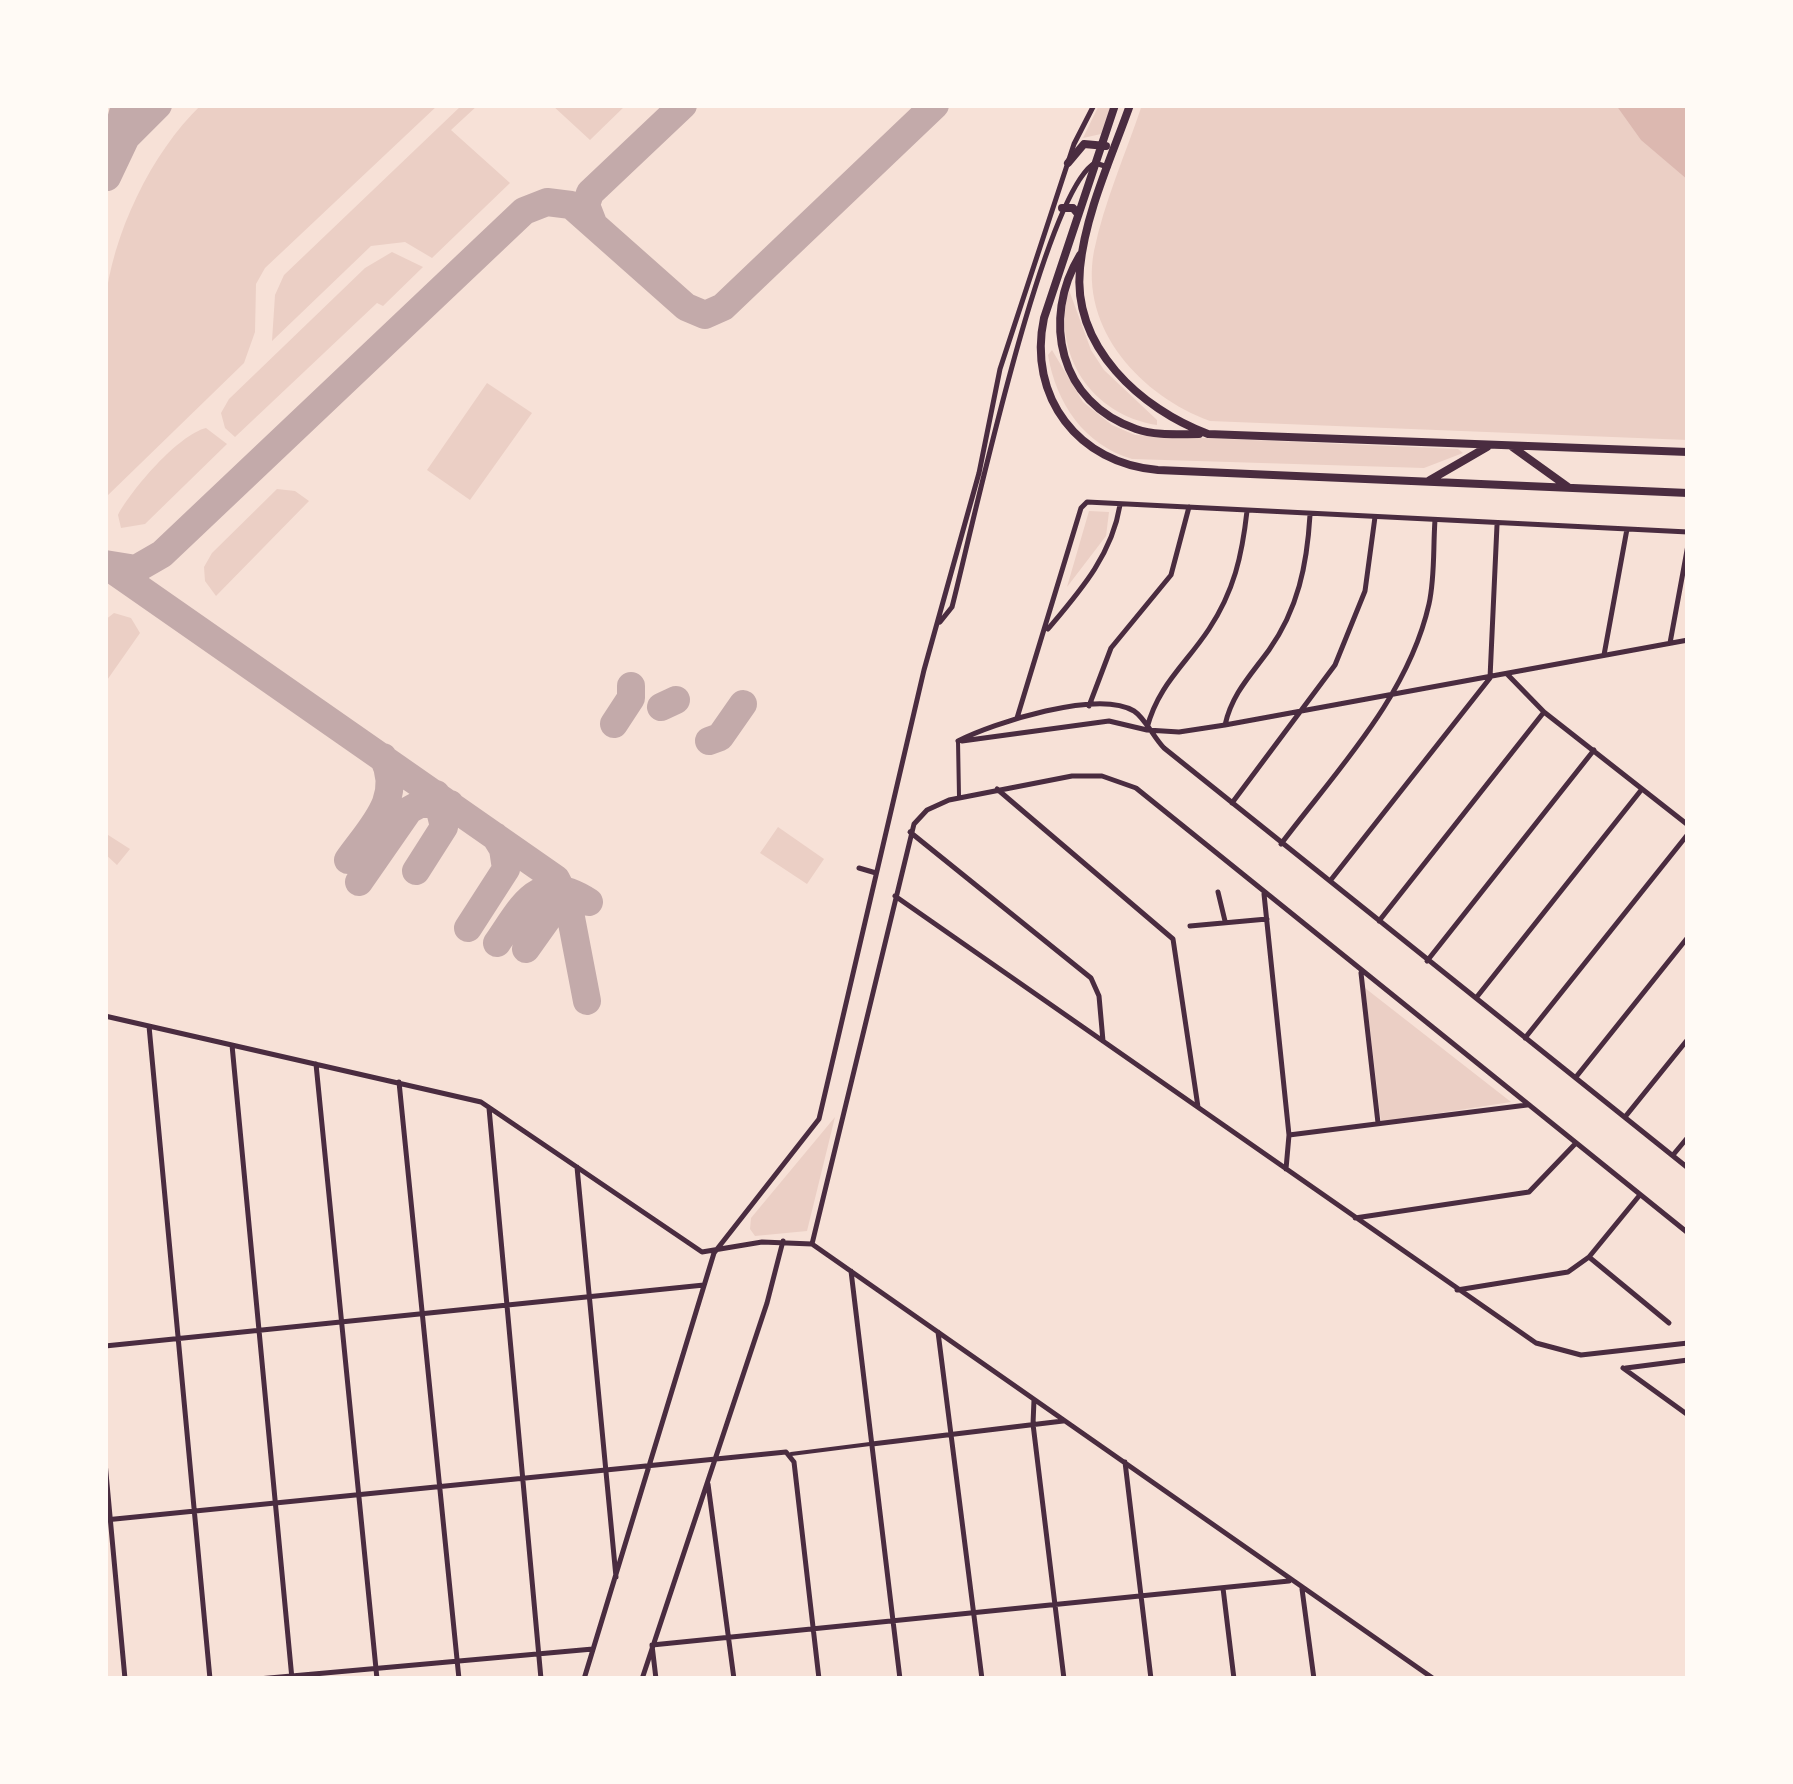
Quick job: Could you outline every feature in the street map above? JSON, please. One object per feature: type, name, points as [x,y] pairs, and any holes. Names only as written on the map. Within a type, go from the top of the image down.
[{"type":"main road","points":[[1115,105],[1040,345],[1043,380],[1064,422],[1088,446],[1122,464],[1158,470],[1688,493]]},
{"type":"main road","points":[[1130,105],[1082,252],[1060,299],[1059,344],[1080,388],[1107,414],[1138,430],[1688,452]]},
{"type":"main road","points":[[1068,163],[1084,144],[1114,150]]},
{"type":"main road","points":[[1062,208],[1073,208],[1078,214]]},
{"type":"main road","points":[[1082,252],[1080,291],[1084,312],[1112,365],[1150,405],[1208,434]]},
{"type":"main road","points":[[1040,345],[1059,344]]},
{"type":"main road","points":[[1430,480],[1490,445]]},
{"type":"main road","points":[[1511,446],[1570,488]]},
{"type":"street","points":[[584,1679],[617,1582],[714,1253],[819,1119],[1000,369],[1068,163],[1094,105]]},
{"type":"street","points":[[938,624],[952,607],[988,475],[1003,394],[1062,208],[1082,174],[1095,163],[1109,168]]},
{"type":"street","points":[[1017,718],[1084,504],[1688,532]]},
{"type":"street","points":[[1046,632],[1083,588],[1114,538],[1120,505]]},
{"type":"street","points":[[1089,706],[1111,648],[1171,575],[1189,507]]},
{"type":"street","points":[[1147,730],[1158,693],[1228,598],[1242,563],[1247,511]]},
{"type":"street","points":[[1226,725],[1237,692],[1288,618],[1302,583],[1310,515]]},
{"type":"street","points":[[1232,804],[1336,665],[1359,613],[1375,517]]},
{"type":"street","points":[[1281,844],[1394,694],[1428,606],[1435,520]]},
{"type":"street","points":[[1330,880],[1490,678],[1497,523]]},
{"type":"street","points":[[1604,656],[1627,528]]},
{"type":"street","points":[[1670,643],[1688,545]]},
{"type":"street","points":[[958,741],[1109,721],[1147,730],[1226,725],[1688,640]]},
{"type":"street","points":[[1508,675],[1544,712],[1688,825]]},
{"type":"street","points":[[958,741],[1017,718],[1089,706],[1111,705],[1138,712],[1147,730],[1232,804],[1688,1168]]},
{"type":"street","points":[[1379,921],[1544,712]]},
{"type":"street","points":[[958,741],[959,797]]},
{"type":"street","points":[[1427,960],[1594,750]]},
{"type":"street","points":[[812,1244],[910,832],[936,804],[1080,776],[1102,776],[1136,788],[1688,1232]]},
{"type":"street","points":[[1476,998],[1642,789]]},
{"type":"street","points":[[997,790],[1168,932],[1179,958],[1198,1107]]},
{"type":"street","points":[[910,832],[1091,978],[1099,996],[1103,1042]]},
{"type":"street","points":[[1525,1038],[1688,834]]},
{"type":"street","points":[[860,868],[876,873]]},
{"type":"street","points":[[1218,892],[1225,920]]},
{"type":"street","points":[[1264,893],[1288,1135],[1286,1169]]},
{"type":"street","points":[[895,896],[1548,1350],[1567,1355],[1688,1343]]},
{"type":"street","points":[[1190,926],[1268,919]]},
{"type":"street","points":[[1576,1077],[1688,937]]},
{"type":"street","points":[[1361,972],[1366,1049],[1378,1123]]},
{"type":"street","points":[[105,1016],[399,1082],[489,1108],[692,1248],[714,1253],[783,1241],[812,1244],[1434,1679]]},
{"type":"street","points":[[149,1026],[210,1679]]},
{"type":"street","points":[[1625,1117],[1688,1039]]},
{"type":"street","points":[[232,1045],[292,1678]]},
{"type":"street","points":[[316,1064],[377,1679]]},
{"type":"street","points":[[399,1082],[459,1679]]},
{"type":"street","points":[[1288,1135],[1528,1105]]},
{"type":"street","points":[[489,1108],[542,1679]]},
{"type":"street","points":[[1673,1155],[1688,1137]]},
{"type":"street","points":[[1356,1218],[1529,1192],[1576,1143]]},
{"type":"street","points":[[576,1167],[617,1582]]},
{"type":"street","points":[[1457,1290],[1560,1274],[1589,1257],[1640,1195]]},
{"type":"street","points":[[642,1679],[783,1241]]},
{"type":"street","points":[[1589,1257],[1669,1323]]},
{"type":"street","points":[[850,1271],[900,1679]]},
{"type":"street","points":[[105,1346],[704,1284]]},
{"type":"street","points":[[938,1332],[982,1679]]},
{"type":"street","points":[[1688,1360],[1623,1368],[1688,1415]]},
{"type":"street","points":[[1034,1400],[1033,1424],[1064,1679]]},
{"type":"street","points":[[108,1519],[652,1463],[791,1454],[1065,1420]]},
{"type":"street","points":[[791,1454],[820,1679]]},
{"type":"street","points":[[105,1462],[126,1679]]},
{"type":"street","points":[[1125,1462],[1151,1679]]},
{"type":"street","points":[[708,1479],[734,1679]]},
{"type":"street","points":[[652,1645],[1292,1581]]},
{"type":"street","points":[[1223,1588],[1234,1679]]},
{"type":"street","points":[[1302,1589],[1314,1679]]},
{"type":"street","points":[[652,1645],[656,1679]]},
{"type":"street","points":[[258,1679],[594,1649]]},
{"type":"shaded area","points":[[201,105],[438,105],[265,268],[256,284],[255,332],[244,363],[105,498],[102,352],[109,278],[125,223],[150,171]]},
{"type":"shaded area","points":[[462,105],[478,105],[451,130],[510,183],[432,258],[405,242],[371,246],[272,341],[275,295],[284,275]]},
{"type":"shaded area","points":[[552,105],[626,105],[590,140]]},
{"type":"shaded area","points":[[1099,105],[1111,105],[1101,134],[1083,138]]},
{"type":"shaded area","points":[[1142,105],[1688,105],[1688,440],[1210,421],[1185,410],[1139,377],[1121,356],[1096,307],[1092,280],[1103,214]]},
{"type":"shaded area","points":[[1616,105],[1688,105],[1688,180],[1641,140]]},
{"type":"shaded area","points":[[392,252],[423,267],[383,306],[377,303],[235,437],[225,428],[221,413],[229,399],[365,268]]},
{"type":"shaded area","points":[[1069,290],[1091,350],[1104,370],[1157,420],[1157,425],[1113,409],[1095,395],[1082,377],[1066,336]]},
{"type":"shaded area","points":[[1052,350],[1083,402],[1112,425],[1135,435],[1458,449],[1463,453],[1424,468],[1132,459],[1100,444],[1075,420],[1052,373],[1048,355]]},
{"type":"shaded area","points":[[487,383],[532,413],[470,500],[427,470]]},
{"type":"shaded area","points":[[206,428],[227,444],[145,524],[121,528],[118,515],[145,478],[182,441]]},
{"type":"shaded area","points":[[277,489],[295,491],[309,501],[216,596],[205,581],[204,567],[212,553]]},
{"type":"shaded area","points":[[1089,511],[1109,512],[1106,536],[1067,587]]},
{"type":"shaded area","points":[[114,613],[131,618],[140,633],[105,683],[105,620]]},
{"type":"shaded area","points":[[778,827],[824,859],[807,884],[760,853]]},
{"type":"shaded area","points":[[105,833],[130,849],[117,865],[105,854]]},
{"type":"shaded area","points":[[1365,988],[1511,1102],[1381,1122]]},
{"type":"shaded area","points":[[835,1117],[807,1231],[755,1236],[750,1229],[751,1218]]},
{"type":"taxiway","points":[[114,147],[125,105]]},
{"type":"taxiway","points":[[107,177],[126,137],[158,105]]},
{"type":"taxiway","points":[[593,223],[586,205],[590,193],[683,105]]},
{"type":"taxiway","points":[[105,564],[136,569],[162,554],[524,211],[547,202],[571,205],[686,307],[705,315],[723,307],[935,105]]},
{"type":"taxiway","points":[[110,568],[556,879],[568,902],[587,1001]]},
{"type":"taxiway","points":[[614,724],[631,698],[631,686]]},
{"type":"taxiway","points":[[661,707],[676,700]]},
{"type":"taxiway","points":[[709,741],[720,737],[743,704]]},
{"type":"taxiway","points":[[348,860],[375,824],[387,799],[390,786],[383,757]]},
{"type":"taxiway","points":[[416,871],[444,827],[436,794]]},
{"type":"taxiway","points":[[359,882],[409,810],[420,804],[450,804]]},
{"type":"taxiway","points":[[468,928],[506,869],[503,849],[495,836]]},
{"type":"taxiway","points":[[526,949],[553,911],[550,879]]},
{"type":"taxiway","points":[[497,943],[525,904],[545,890],[572,893],[589,902]]}]
